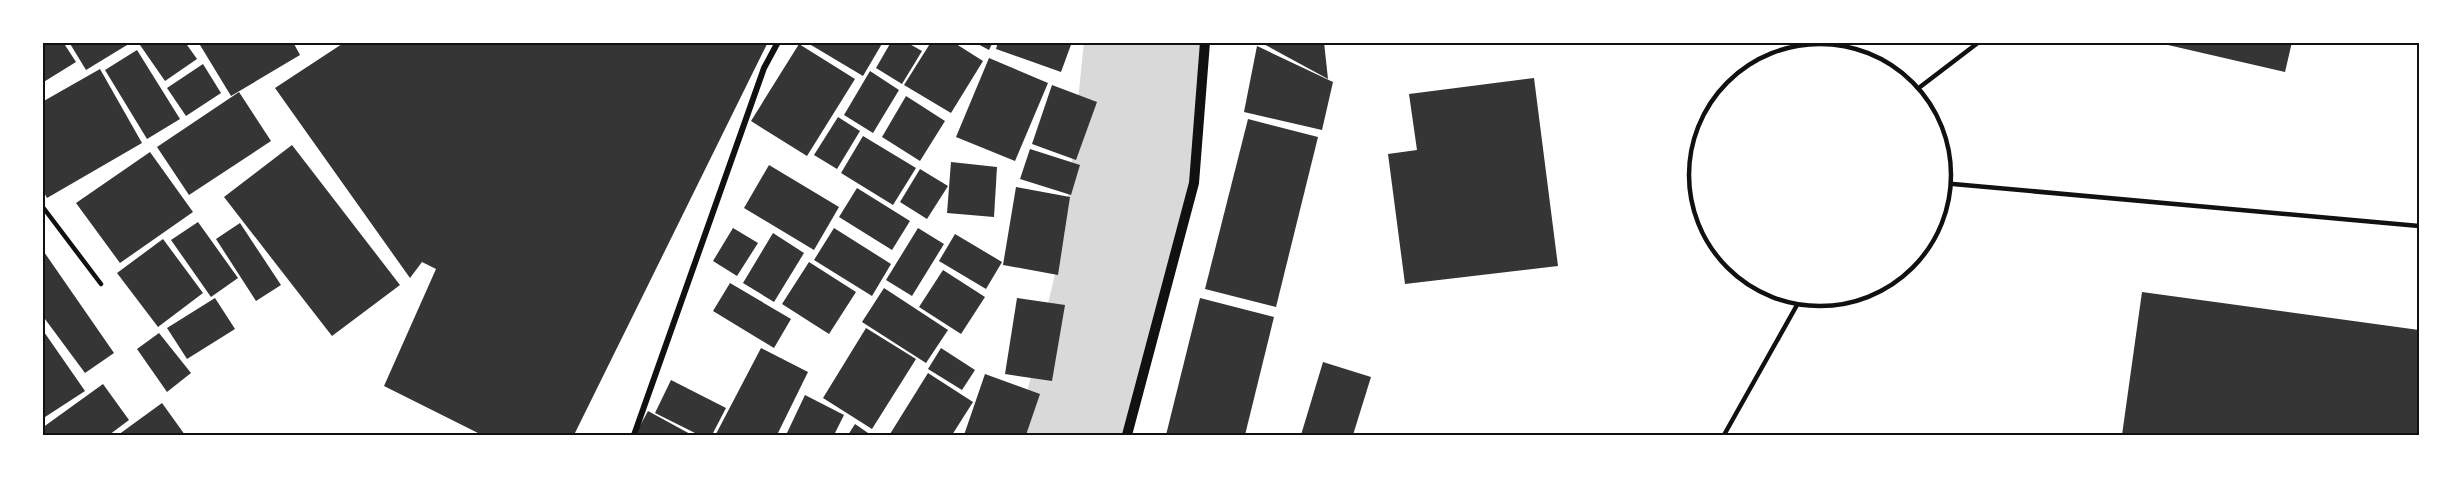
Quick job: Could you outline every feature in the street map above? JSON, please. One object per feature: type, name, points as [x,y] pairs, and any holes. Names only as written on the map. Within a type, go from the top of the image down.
[{"type":"street","points":[[634,435],[764,68],[778,42]]},
{"type":"street","points":[[1127,435],[1194,183],[1205,42]]},
{"type":"lane","points":[[1920,87],[1979,42]]},
{"type":"lane","points":[[1828,43],[1879,56],[1920,87],[1946,133],[1953,184],[1938,237],[1902,279],[1852,303],[1797,305],[1751,287],[1714,254],[1693,210],[1688,161],[1701,115],[1731,76],[1776,49],[1828,43]]},
{"type":"lane","points":[[1953,184],[2419,226]]},
{"type":"lane","points":[[42,206],[101,284]]},
{"type":"lane","points":[[1724,435],[1797,305]]},
{"type":"shaded area","points":[[1084,42],[1205,42],[1194,183],[1127,435],[1017,435],[1064,236]]},
{"type":"building","points":[[42,42],[63,42],[76,62],[42,83]]},
{"type":"building","points":[[69,42],[132,42],[86,70]]},
{"type":"building","points":[[145,42],[185,42],[197,59],[165,81],[140,45]]},
{"type":"building","points":[[204,42],[293,42],[300,55],[231,96],[200,45]]},
{"type":"building","points":[[341,42],[768,42],[574,435],[482,435],[384,386],[436,269],[422,262],[410,278],[275,88],[342,44]]},
{"type":"building","points":[[806,42],[883,42],[863,76]]},
{"type":"building","points":[[891,42],[906,42],[922,51],[902,84],[876,68]]},
{"type":"building","points":[[931,42],[953,42],[983,61],[951,113],[904,85]]},
{"type":"building","points":[[974,42],[993,42],[989,50]]},
{"type":"building","points":[[998,42],[1072,42],[1061,72],[996,49]]},
{"type":"building","points":[[1260,42],[1324,42],[1328,79]]},
{"type":"building","points":[[2155,42],[2292,42],[2285,72]]},
{"type":"building","points":[[799,44],[855,79],[807,156],[751,121]]},
{"type":"building","points":[[1257,46],[1333,82],[1322,130],[1244,112]]},
{"type":"building","points":[[137,50],[180,119],[147,139],[105,70]]},
{"type":"building","points":[[989,58],[1048,83],[1015,161],[956,137]]},
{"type":"building","points":[[203,64],[221,93],[186,116],[167,88]]},
{"type":"building","points":[[100,69],[142,143],[47,198],[42,189],[42,102]]},
{"type":"building","points":[[870,71],[899,90],[873,133],[844,115]]},
{"type":"building","points":[[1534,78],[1558,266],[1405,284],[1388,154],[1417,150],[1409,94]]},
{"type":"building","points":[[1052,85],[1097,102],[1076,160],[1032,144]]},
{"type":"building","points":[[239,92],[271,141],[189,195],[157,147]]},
{"type":"building","points":[[906,96],[945,121],[920,161],[882,137]]},
{"type":"building","points":[[838,117],[860,131],[837,169],[814,155]]},
{"type":"building","points":[[1248,119],[1318,137],[1276,307],[1205,289]]},
{"type":"building","points":[[863,136],[916,168],[893,205],[841,173]]},
{"type":"building","points":[[292,145],[400,285],[332,336],[224,197]]},
{"type":"building","points":[[1030,149],[1080,165],[1071,195],[1020,179]]},
{"type":"building","points":[[150,152],[193,212],[120,263],[76,203]]},
{"type":"building","points":[[951,162],[997,167],[994,217],[947,213]]},
{"type":"building","points":[[769,165],[839,207],[814,250],[744,208]]},
{"type":"building","points":[[920,169],[948,186],[927,219],[900,202]]},
{"type":"building","points":[[1016,187],[1070,197],[1058,275],[1003,265]]},
{"type":"building","points":[[857,188],[910,221],[892,250],[839,217]]},
{"type":"building","points":[[198,222],[238,278],[211,297],[171,240]]},
{"type":"building","points":[[240,223],[281,285],[256,301],[216,239]]},
{"type":"building","points":[[733,228],[758,243],[737,276],[713,261]]},
{"type":"building","points":[[834,228],[891,264],[872,296],[814,260]]},
{"type":"building","points":[[918,228],[944,244],[912,296],[886,280]]},
{"type":"building","points":[[773,233],[804,253],[774,302],[743,283]]},
{"type":"building","points":[[955,234],[1002,262],[986,289],[939,261]]},
{"type":"building","points":[[163,239],[203,293],[158,327],[117,273]]},
{"type":"building","points":[[42,249],[114,353],[85,373],[42,315]]},
{"type":"building","points":[[809,262],[856,292],[829,334],[782,304]]},
{"type":"building","points":[[943,270],[985,297],[961,334],[919,307]]},
{"type":"building","points":[[730,283],[791,319],[774,348],[713,311]]},
{"type":"building","points":[[884,288],[948,330],[926,363],[862,322]]},
{"type":"building","points":[[2142,292],[2419,330],[2419,435],[2122,435]]},
{"type":"building","points":[[215,298],[235,329],[187,359],[167,328]]},
{"type":"building","points":[[1017,298],[1065,305],[1052,381],[1005,374]]},
{"type":"building","points":[[1200,298],[1274,317],[1245,435],[1166,435]]},
{"type":"building","points":[[866,328],[916,359],[872,429],[823,398]]},
{"type":"building","points":[[42,329],[85,391],[42,419]]},
{"type":"building","points":[[159,333],[191,373],[167,392],[137,349]]},
{"type":"building","points":[[761,348],[808,372],[777,435],[716,434]]},
{"type":"building","points":[[941,348],[975,370],[962,390],[928,369]]},
{"type":"building","points":[[1323,362],[1371,377],[1353,435],[1301,435]]},
{"type":"building","points":[[928,373],[973,402],[952,435],[890,434]]},
{"type":"building","points":[[985,374],[1040,394],[1026,435],[964,435]]},
{"type":"building","points":[[671,380],[726,408],[712,435],[699,435],[655,413]]},
{"type":"building","points":[[103,384],[129,420],[109,435],[42,435],[42,428]]},
{"type":"building","points":[[805,395],[844,415],[834,435],[786,435]]},
{"type":"building","points":[[162,403],[185,435],[118,435]]},
{"type":"building","points":[[648,411],[692,435],[635,435]]},
{"type":"building","points":[[855,424],[871,435],[848,435]]}]
